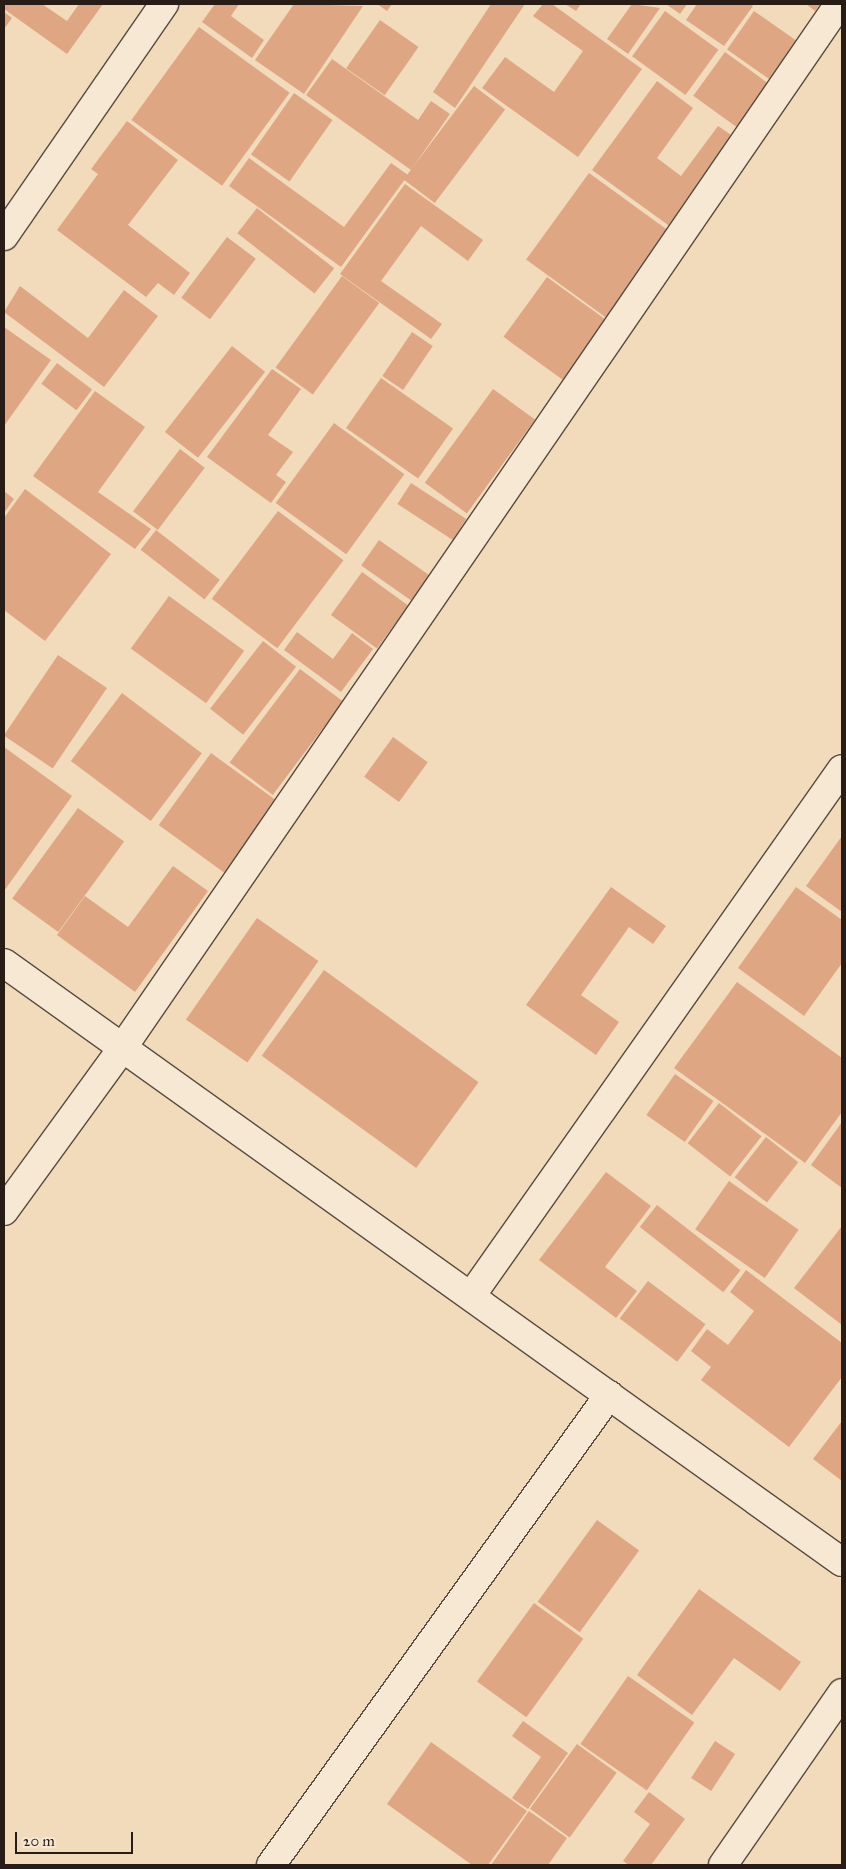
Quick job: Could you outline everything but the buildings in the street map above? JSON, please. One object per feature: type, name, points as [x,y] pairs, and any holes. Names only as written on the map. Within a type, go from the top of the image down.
[{"type":"street","points":[[4,236],[164,4]]},
{"type":"street","points":[[4,1211],[122,1047],[839,4]]},
{"type":"street","points":[[471,1296],[842,769]]},
{"type":"street","points":[[4,963],[842,1562]]},
{"type":"street","points":[[271,1865],[609,1395]]},
{"type":"street","points":[[722,1865],[842,1693]]}]
